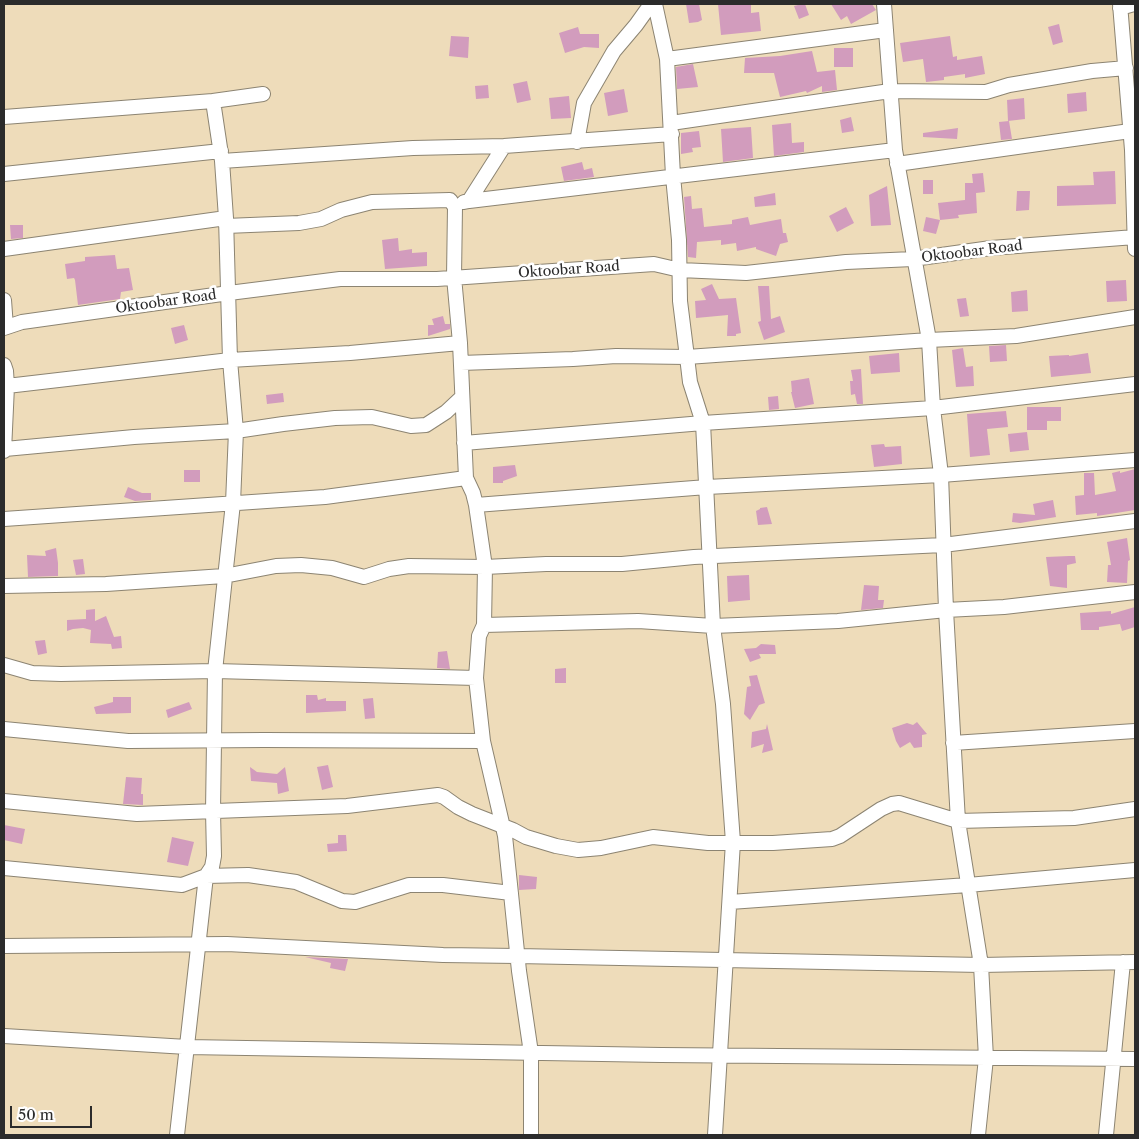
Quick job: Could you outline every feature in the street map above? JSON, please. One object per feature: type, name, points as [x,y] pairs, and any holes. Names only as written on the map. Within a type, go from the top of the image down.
[{"type":"street","points":[[577,142],[584,103],[614,51],[651,4]]},
{"type":"street","points":[[655,4],[667,59],[680,270],[680,301],[690,382],[703,423],[714,626],[723,704],[733,842],[715,1135]]},
{"type":"street","points":[[884,4],[895,150],[929,340],[933,408],[940,475],[958,822],[981,965],[986,1058],[978,1135]]},
{"type":"street","points":[[1134,4],[1120,6],[1130,131],[1134,150],[1135,241]]},
{"type":"street","points":[[667,59],[886,30]]},
{"type":"street","points":[[4,174],[221,156],[577,142],[672,128],[890,90],[986,92],[1009,85],[1092,71],[1126,68]]},
{"type":"street","points":[[4,117],[213,101],[263,94]]},
{"type":"street","points":[[177,1135],[206,876],[212,868],[214,856],[215,671],[233,503],[236,431],[230,360],[226,222],[221,156],[213,101]]},
{"type":"street","points":[[897,164],[1130,131]]},
{"type":"street","points":[[469,201],[504,146]]},
{"type":"street","points":[[4,249],[226,222],[298,223],[321,219],[340,210],[372,202],[469,201],[895,150]]},
{"type":"street","points":[[453,202],[456,212],[454,277],[460,343],[466,478],[476,505],[485,567],[484,625],[479,636],[476,678],[483,741],[504,827],[517,956],[531,1053],[531,1135]]},
{"type":"street","name":"Oktoobar Road","points":[[5,327],[22,322],[340,279],[438,279],[654,264],[680,270],[746,273],[846,262],[913,259],[991,248],[1135,241]]},
{"type":"street","points":[[4,300],[5,327]]},
{"type":"street","points":[[461,363],[616,356],[687,357],[929,340],[1016,336],[1135,317]]},
{"type":"street","points":[[7,386],[230,360],[350,353],[460,343]]},
{"type":"street","points":[[4,365],[7,386],[4,450],[236,431],[335,418],[372,418],[411,426],[426,425],[446,412],[462,397]]},
{"type":"street","points":[[464,443],[703,423],[933,408],[1135,384]]},
{"type":"street","points":[[476,505],[707,487],[940,475],[1135,460]]},
{"type":"street","points":[[4,519],[325,497],[466,478]]},
{"type":"street","points":[[4,586],[106,584],[224,576],[276,566],[302,565],[332,568],[364,577],[389,569],[409,566],[485,567],[546,564],[622,564],[694,557],[943,545],[1135,521]]},
{"type":"street","points":[[484,625],[638,621],[714,626],[838,621],[946,610],[1004,607],[1135,592]]},
{"type":"street","points":[[4,665],[32,673],[61,674],[215,671],[476,678]]},
{"type":"street","points":[[4,729],[128,741],[483,741]]},
{"type":"street","points":[[953,743],[1135,731]]},
{"type":"street","points":[[4,801],[137,814],[347,806],[438,795],[472,814],[526,837],[578,850],[601,848],[653,837],[708,843],[773,843],[832,839],[840,836],[881,809],[899,803],[958,822],[1074,818],[1135,809]]},
{"type":"street","points":[[4,868],[182,885],[206,876],[248,875],[296,882],[342,901],[355,902],[410,885],[443,884],[511,893]]},
{"type":"street","points":[[730,902],[968,885],[1135,870]]},
{"type":"street","points":[[4,946],[227,944],[443,955],[981,965],[1129,962],[1113,1058],[1106,1135]]},
{"type":"street","points":[[4,1036],[187,1047],[720,1056],[1135,1059]]},
{"type":"building","points":[[686,4],[699,4],[702,20],[689,23]]},
{"type":"building","points":[[718,4],[751,4],[751,13],[759,12],[761,31],[721,35]]},
{"type":"building","points":[[805,4],[809,15],[799,19],[794,6]]},
{"type":"building","points":[[831,4],[872,4],[876,10],[851,24],[847,16],[841,20]]},
{"type":"building","points":[[1059,24],[1063,42],[1053,45],[1048,27]]},
{"type":"building","points":[[578,27],[580,34],[599,34],[599,48],[584,47],[565,53],[559,33]]},
{"type":"building","points":[[451,36],[469,37],[468,58],[449,56]]},
{"type":"building","points":[[950,36],[953,57],[957,56],[957,60],[982,56],[985,74],[965,78],[965,74],[944,77],[944,80],[926,82],[923,59],[903,62],[900,43]]},
{"type":"building","points":[[834,48],[853,48],[853,67],[834,67]]},
{"type":"building","points":[[812,51],[817,72],[835,70],[837,90],[822,92],[822,86],[807,93],[806,91],[780,97],[774,73],[744,73],[745,58],[780,56]]},
{"type":"building","points":[[693,64],[698,87],[677,89],[676,67]]},
{"type":"building","points":[[527,81],[531,100],[517,103],[513,84]]},
{"type":"building","points":[[488,85],[489,98],[476,99],[475,86]]},
{"type":"building","points":[[624,89],[628,112],[608,116],[604,93]]},
{"type":"building","points":[[1086,92],[1087,111],[1068,113],[1067,94]]},
{"type":"building","points":[[569,96],[571,118],[551,119],[549,98]]},
{"type":"building","points":[[1024,98],[1025,119],[1008,121],[1007,100]]},
{"type":"building","points":[[851,117],[854,131],[842,133],[840,120]]},
{"type":"building","points":[[1009,121],[1012,139],[1001,140],[999,122]]},
{"type":"building","points":[[791,123],[792,143],[804,142],[804,152],[774,156],[772,125]]},
{"type":"building","points":[[751,127],[753,158],[723,162],[721,129]]},
{"type":"building","points":[[958,128],[957,139],[923,137],[923,133]]},
{"type":"building","points":[[699,131],[701,147],[692,148],[693,152],[681,154],[681,133]]},
{"type":"building","points":[[582,162],[584,170],[592,168],[594,177],[564,181],[561,167]]},
{"type":"building","points":[[1115,171],[1116,204],[1057,206],[1057,186],[1094,185],[1093,172]]},
{"type":"building","points":[[983,173],[985,192],[976,193],[977,213],[958,215],[959,218],[940,220],[938,203],[965,200],[965,183],[973,183],[972,174]]},
{"type":"building","points":[[923,180],[933,180],[933,194],[923,194]]},
{"type":"building","points":[[887,186],[891,225],[871,226],[869,195]]},
{"type":"building","points":[[1017,191],[1030,191],[1029,210],[1016,211]]},
{"type":"building","points":[[775,193],[776,205],[755,207],[754,197]]},
{"type":"building","points":[[691,196],[692,209],[702,208],[704,227],[732,224],[732,220],[748,217],[750,225],[781,219],[783,233],[786,233],[788,242],[780,244],[776,256],[756,249],[756,247],[737,251],[736,243],[721,245],[721,240],[697,242],[696,258],[688,257],[684,197]]},
{"type":"building","points":[[846,207],[854,223],[837,232],[829,216]]},
{"type":"building","points":[[926,217],[940,220],[936,234],[923,231]]},
{"type":"building","points":[[10,225],[23,225],[23,238],[11,239]]},
{"type":"building","points":[[398,238],[399,251],[412,249],[412,253],[427,252],[427,266],[385,269],[382,240]]},
{"type":"building","points":[[115,255],[117,269],[129,268],[133,290],[121,292],[120,299],[78,305],[75,280],[74,278],[67,279],[65,264],[85,261],[85,257]]},
{"type":"building","points":[[1126,280],[1127,301],[1107,302],[1106,281]]},
{"type":"building","points":[[712,284],[719,299],[736,298],[741,333],[736,334],[736,336],[727,336],[728,315],[696,318],[695,301],[706,300],[701,289]]},
{"type":"building","points":[[758,286],[769,286],[771,319],[780,316],[785,332],[764,340],[758,322],[761,321]]},
{"type":"building","points":[[1027,290],[1028,311],[1012,312],[1011,292]]},
{"type":"building","points":[[966,298],[969,316],[960,317],[957,299]]},
{"type":"building","points":[[443,316],[445,324],[450,324],[450,329],[428,336],[428,325],[434,325],[432,319]]},
{"type":"building","points":[[184,325],[188,340],[175,344],[171,328]]},
{"type":"building","points":[[1006,345],[1007,361],[990,362],[989,346]]},
{"type":"building","points":[[963,348],[966,367],[973,366],[974,386],[956,387],[952,350]]},
{"type":"building","points":[[899,353],[900,372],[871,374],[869,356]]},
{"type":"building","points":[[1088,353],[1091,373],[1051,377],[1049,356],[1069,356]]},
{"type":"building","points":[[861,369],[863,404],[857,404],[855,394],[851,395],[850,381],[853,381],[851,370]]},
{"type":"building","points":[[809,378],[814,404],[795,408],[791,392],[791,381]]},
{"type":"building","points":[[283,393],[284,402],[267,404],[266,395]]},
{"type":"building","points":[[778,396],[779,409],[769,410],[768,397]]},
{"type":"building","points":[[1027,407],[1061,407],[1061,421],[1047,421],[1047,430],[1027,430]]},
{"type":"building","points":[[1006,411],[1008,427],[987,429],[990,455],[970,457],[967,414]]},
{"type":"building","points":[[1027,432],[1029,450],[1010,452],[1008,434]]},
{"type":"building","points":[[884,444],[885,447],[901,446],[902,464],[874,467],[871,445]]},
{"type":"building","points":[[515,465],[517,476],[503,481],[503,483],[493,483],[493,467]]},
{"type":"building","points":[[1135,469],[1135,510],[1097,516],[1097,513],[1076,515],[1075,496],[1084,495],[1084,473],[1094,473],[1095,495],[1116,491],[1112,473]]},
{"type":"building","points":[[184,470],[200,470],[200,482],[184,482]]},
{"type":"building","points":[[128,487],[142,493],[151,493],[151,500],[135,501],[124,497]]},
{"type":"building","points":[[1053,500],[1056,517],[1020,523],[1012,522],[1013,513],[1035,515],[1033,504]]},
{"type":"building","points":[[767,507],[772,524],[758,525],[756,511]]},
{"type":"building","points":[[1127,538],[1130,560],[1128,561],[1127,583],[1107,582],[1108,565],[1111,565],[1107,542]]},
{"type":"building","points":[[56,548],[58,576],[28,577],[27,555],[46,556],[45,551]]},
{"type":"building","points":[[1075,556],[1076,563],[1067,565],[1067,588],[1050,586],[1046,557]]},
{"type":"building","points":[[83,559],[85,574],[76,575],[73,560]]},
{"type":"building","points":[[749,575],[750,600],[728,602],[727,576]]},
{"type":"building","points":[[864,585],[879,586],[878,600],[884,600],[883,608],[861,610]]},
{"type":"building","points":[[1135,607],[1135,627],[1122,631],[1120,624],[1099,627],[1099,630],[1081,630],[1080,613],[1111,611],[1111,614]]},
{"type":"building","points":[[95,609],[95,621],[106,616],[114,637],[121,636],[122,648],[112,649],[111,644],[90,643],[91,630],[83,628],[67,631],[67,620],[86,619],[86,610]]},
{"type":"building","points":[[45,640],[47,653],[38,655],[35,641]]},
{"type":"building","points":[[761,644],[775,645],[776,654],[759,654],[761,658],[750,662],[744,649],[756,648]]},
{"type":"building","points":[[447,651],[450,669],[437,668],[438,652]]},
{"type":"building","points":[[566,668],[566,683],[555,683],[555,669]]},
{"type":"building","points":[[757,675],[765,703],[759,705],[750,720],[744,714],[747,687],[751,686],[749,676]]},
{"type":"building","points":[[306,695],[317,695],[318,700],[326,698],[326,701],[346,701],[346,711],[306,713]]},
{"type":"building","points":[[113,697],[131,697],[131,713],[96,714],[94,707],[113,702]]},
{"type":"building","points":[[373,698],[375,718],[365,719],[363,699]]},
{"type":"building","points":[[189,702],[192,709],[168,718],[166,710]]},
{"type":"building","points":[[917,722],[927,734],[922,735],[922,747],[914,748],[910,742],[900,748],[892,728],[907,723],[913,725]]},
{"type":"building","points":[[767,724],[773,750],[762,753],[764,744],[751,748],[752,732],[766,729]]},
{"type":"building","points":[[328,765],[333,787],[322,790],[317,767]]},
{"type":"building","points":[[250,767],[257,772],[277,774],[285,767],[289,791],[278,794],[277,783],[251,781]]},
{"type":"building","points":[[126,777],[142,778],[141,794],[143,794],[143,805],[123,804]]},
{"type":"building","points":[[4,825],[25,829],[22,844],[4,840]]},
{"type":"building","points":[[338,835],[346,835],[347,851],[328,852],[327,844],[338,843]]},
{"type":"building","points":[[172,837],[194,842],[188,866],[167,862]]},
{"type":"building","points":[[519,875],[537,877],[536,889],[519,890]]},
{"type":"building","points":[[305,957],[348,959],[345,971],[330,968],[331,963]]}]
